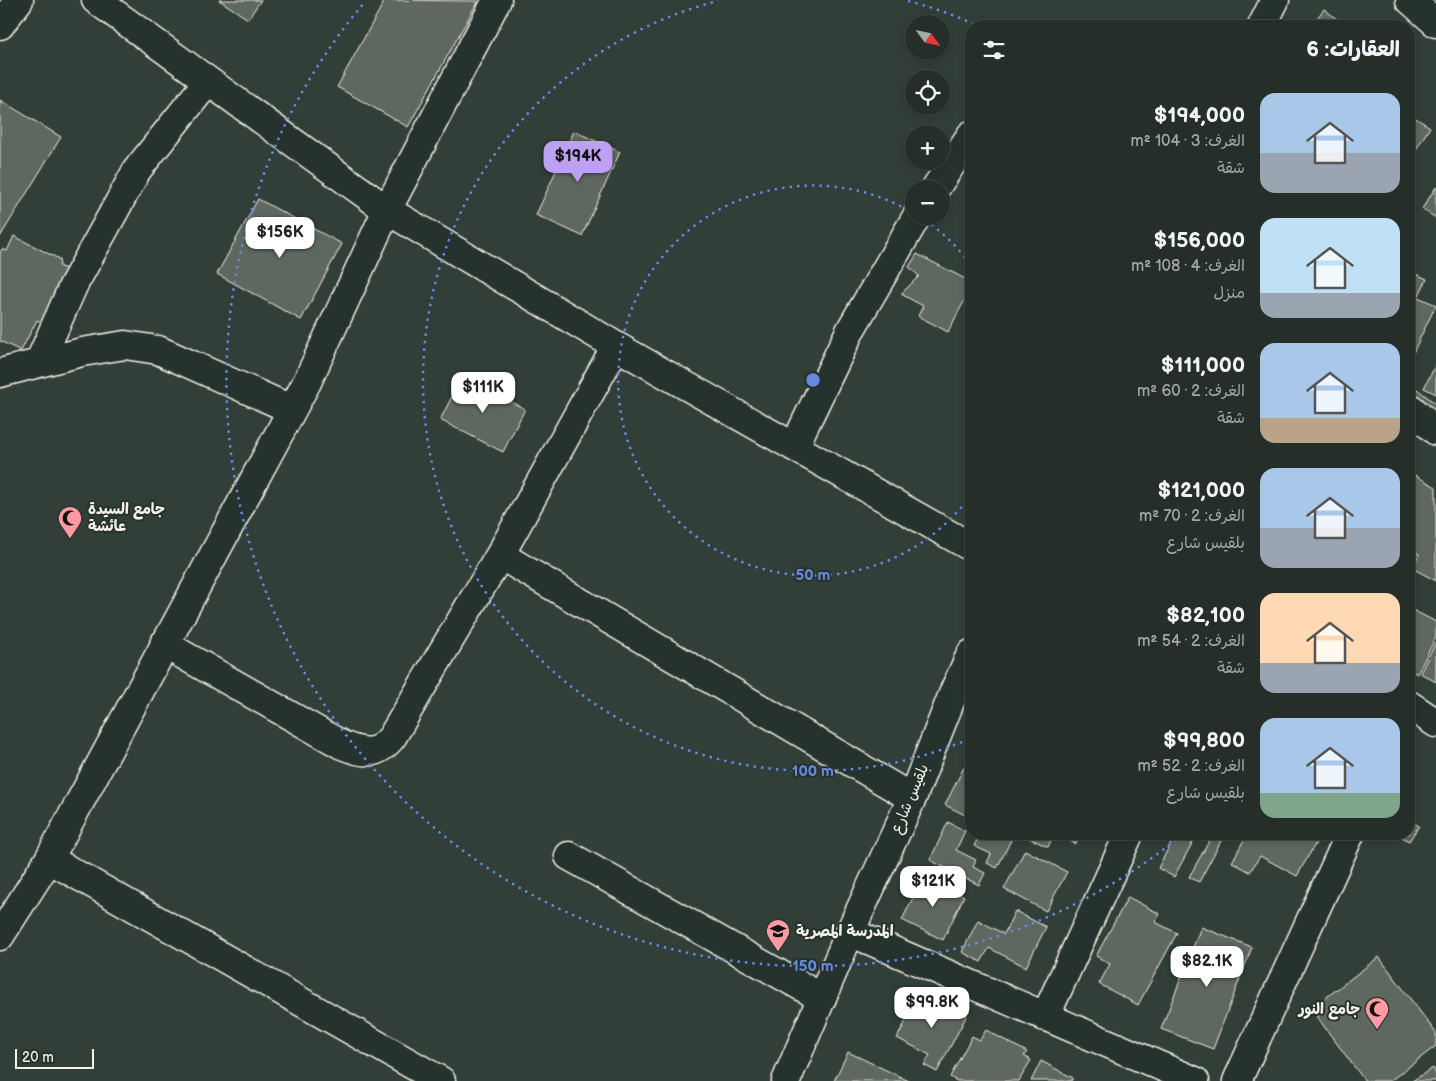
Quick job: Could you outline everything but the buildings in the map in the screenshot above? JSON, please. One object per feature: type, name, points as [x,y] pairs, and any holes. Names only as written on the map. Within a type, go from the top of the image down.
[{"type":"street","points":[[0,25],[19,0]]},
{"type":"street","points":[[96,0],[387,210],[616,346],[965,544]]},
{"type":"street","points":[[0,936],[49,859],[306,382],[387,210],[498,0]]},
{"type":"street","points":[[1265,20],[1275,0]]},
{"type":"street","points":[[1410,0],[1435,20]]},
{"type":"street","points":[[39,363],[73,286],[137,170],[208,81]]},
{"type":"street","points":[[941,180],[965,144]]},
{"type":"street","points":[[794,447],[851,328],[912,225]]},
{"type":"street","points":[[0,373],[82,352],[125,345],[158,350],[291,409]]},
{"type":"street","points":[[164,644],[342,745],[354,750],[371,752],[384,747],[392,737],[500,555],[616,346]]},
{"type":"street","points":[[1415,412],[1436,431]]},
{"type":"street","points":[[500,555],[912,798]]},
{"type":"street","name":"بلقيس شارع","points":[[786,1081],[850,932],[912,798],[965,667]]},
{"type":"street","points":[[1415,709],[1436,723]]},
{"type":"street","points":[[1045,1018],[1126,840]]},
{"type":"street","points":[[1237,1081],[1347,840]]},
{"type":"street","points":[[569,856],[822,998]]},
{"type":"street","points":[[49,859],[441,1081]]},
{"type":"street","points":[[850,932],[1045,1018],[1195,1081]]},
{"type":"place","name":"جامع السيدة عائشة","points":[[70,539]]},
{"type":"place","name":"المدرسة المصرية","points":[[778,952]]},
{"type":"place","name":"جامع النور","points":[[1377,1030]]}]
